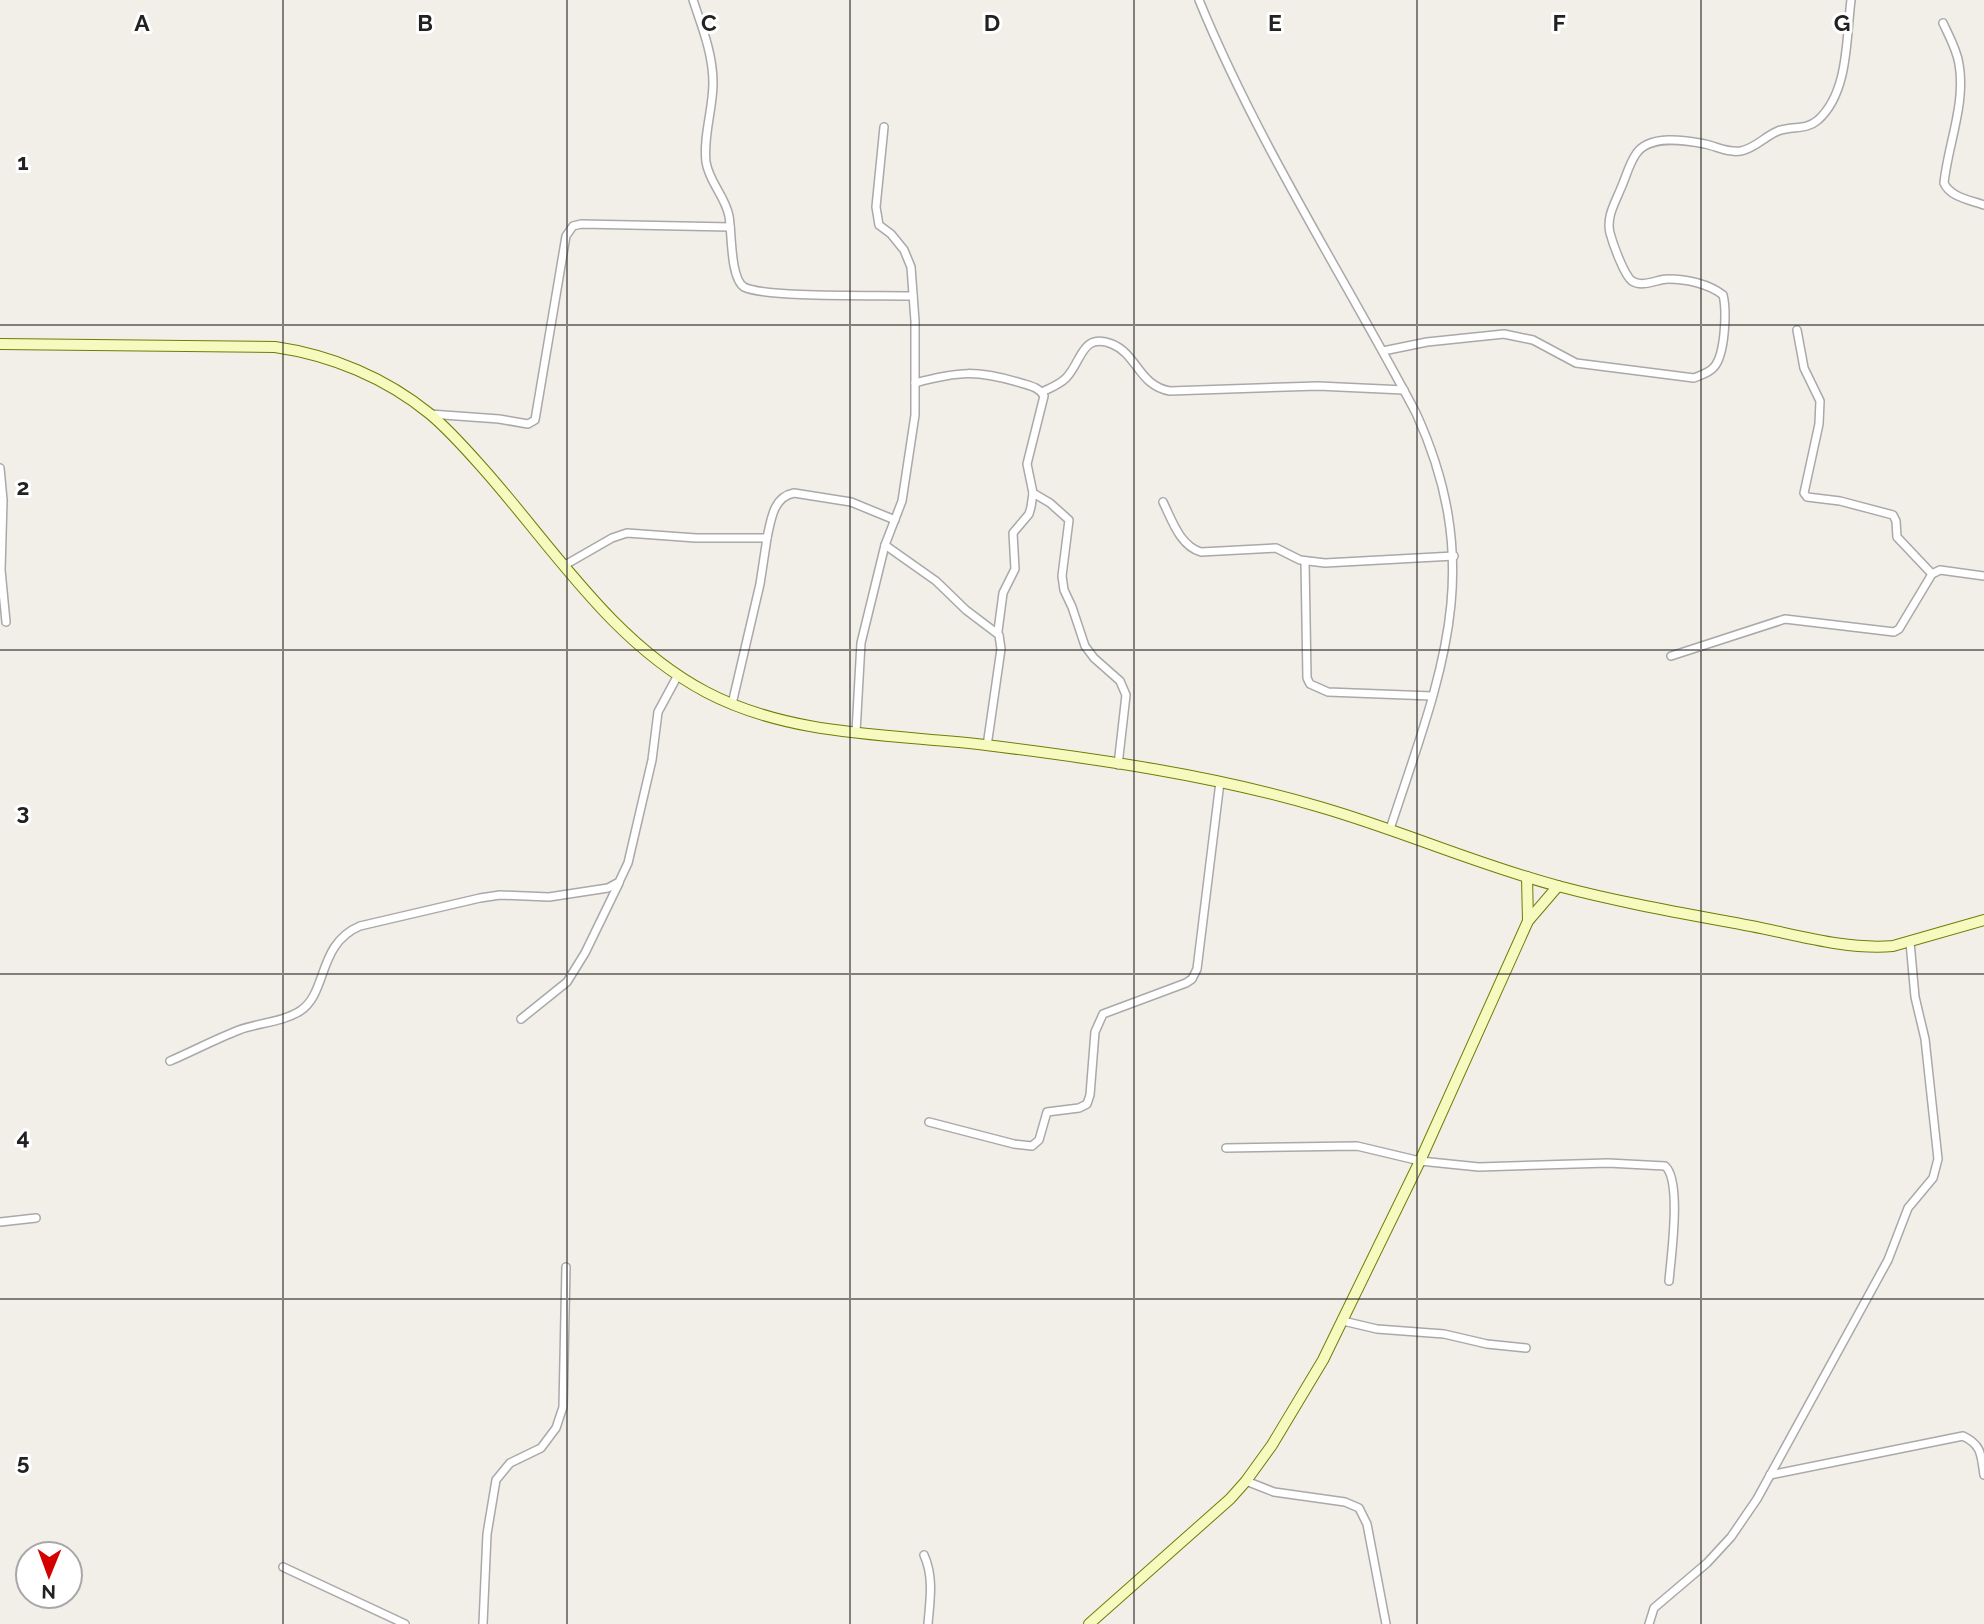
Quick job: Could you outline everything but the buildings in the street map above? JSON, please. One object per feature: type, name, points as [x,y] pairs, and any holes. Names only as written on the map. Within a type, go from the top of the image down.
[{"type":"street","points":[[693,0],[712,65],[713,83],[706,159],[708,170],[727,208],[735,272],[739,283],[746,288],[771,293],[913,296]]},
{"type":"street","points":[[1199,0],[1232,79],[1282,174],[1404,390],[1427,439],[1448,511],[1454,555],[1451,621],[1432,696],[1390,829]]},
{"type":"street","points":[[1382,351],[1427,342],[1504,334],[1532,340],[1576,363],[1595,367],[1694,378],[1705,374],[1715,366],[1721,354],[1723,295],[1709,287],[1677,279],[1635,283],[1629,278],[1613,244],[1609,227],[1611,210],[1632,161],[1637,152],[1646,145],[1677,140],[1725,151],[1742,151],[1759,144],[1775,132],[1808,127],[1820,118],[1837,92],[1844,61],[1851,0]]},
{"type":"street","points":[[1943,23],[1959,61],[1961,76],[1955,128],[1944,183],[1953,194],[1984,205]]},
{"type":"street","points":[[856,732],[858,658],[885,545],[902,500],[915,415],[911,267],[904,250],[876,219],[884,127]]},
{"type":"street","points":[[430,414],[528,424],[535,420],[566,236],[573,226],[730,227]]},
{"type":"street","points":[[1797,330],[1804,368],[1819,401],[1819,424],[1804,493],[1807,497],[1840,501],[1893,515],[1897,537],[1931,574]]},
{"type":"street","points":[[1042,393],[1065,380],[1085,347],[1093,342],[1117,346],[1149,383],[1170,391],[1318,386],[1404,390]]},
{"type":"street","points":[[0,344],[258,346],[317,355],[356,369],[430,414],[495,481],[623,632],[647,653],[705,692],[732,704],[799,724],[987,746],[1220,782],[1290,798],[1558,886],[1830,941],[1877,947],[1910,942],[1984,920]]},
{"type":"street","points":[[915,383],[973,372],[1036,388],[1042,393],[1044,405],[1027,464],[1033,493],[1029,514],[1013,534],[1014,569],[1003,593],[998,631],[1001,649],[987,746]]},
{"type":"street","points":[[0,468],[3,500],[1,570],[6,622]]},
{"type":"street","points":[[732,704],[753,616],[766,538],[776,504],[785,495],[794,493],[850,502],[895,520]]},
{"type":"street","points":[[1033,493],[1050,503],[1069,520],[1062,576],[1063,590],[1072,607],[1085,646],[1124,688],[1125,706],[1118,765]]},
{"type":"street","points":[[1163,502],[1182,538],[1197,551],[1276,548],[1305,561],[1353,563],[1454,555]]},
{"type":"street","points":[[565,565],[612,538],[628,534],[766,538]]},
{"type":"street","points":[[885,545],[936,581],[972,614],[998,631]]},
{"type":"street","points":[[1305,561],[1307,678],[1310,684],[1328,691],[1432,696]]},
{"type":"street","points":[[1671,656],[1785,619],[1894,632],[1899,629],[1931,574],[1940,570],[1984,576]]},
{"type":"street","points":[[521,1018],[567,982],[585,953],[626,870],[652,760],[657,712],[678,675]]},
{"type":"street","points":[[929,1122],[1014,1144],[1032,1146],[1039,1140],[1047,1112],[1079,1108],[1087,1104],[1095,1032],[1104,1014],[1186,983],[1192,979],[1197,969],[1220,782]]},
{"type":"street","points":[[1527,877],[1528,921]]},
{"type":"street","points":[[170,1061],[240,1030],[300,1011],[311,999],[337,942],[346,933],[360,926],[480,898],[500,895],[549,897],[608,888],[619,882]]},
{"type":"street","points":[[1088,1624],[1207,1520],[1246,1481],[1304,1394],[1343,1321],[1420,1161],[1528,921],[1558,886]]},
{"type":"street","points":[[1649,1624],[1654,1608],[1660,1600],[1694,1575],[1731,1537],[1757,1499],[1888,1260],[1908,1208],[1919,1193],[1928,1187],[1937,1170],[1927,1052],[1915,997],[1910,942]]},
{"type":"street","points":[[1226,1148],[1357,1146],[1420,1161],[1479,1167],[1608,1163],[1665,1166],[1673,1180],[1674,1198],[1669,1280]]},
{"type":"street","points":[[0,1222],[36,1219]]},
{"type":"street","points":[[483,1624],[486,1534],[496,1480],[510,1463],[541,1448],[556,1428],[563,1407],[566,1266]]},
{"type":"street","points":[[1343,1321],[1377,1329],[1444,1334],[1487,1344],[1525,1348]]},
{"type":"street","points":[[1770,1475],[1963,1436],[1975,1442],[1981,1455],[1984,1475]]},
{"type":"street","points":[[1246,1481],[1274,1492],[1345,1502],[1359,1508],[1367,1524],[1386,1624]]},
{"type":"street","points":[[923,1556],[931,1578],[928,1624]]},
{"type":"street","points":[[283,1567],[405,1624]]},
{"type":"street","points":[[387,1624],[394,1618]]}]
